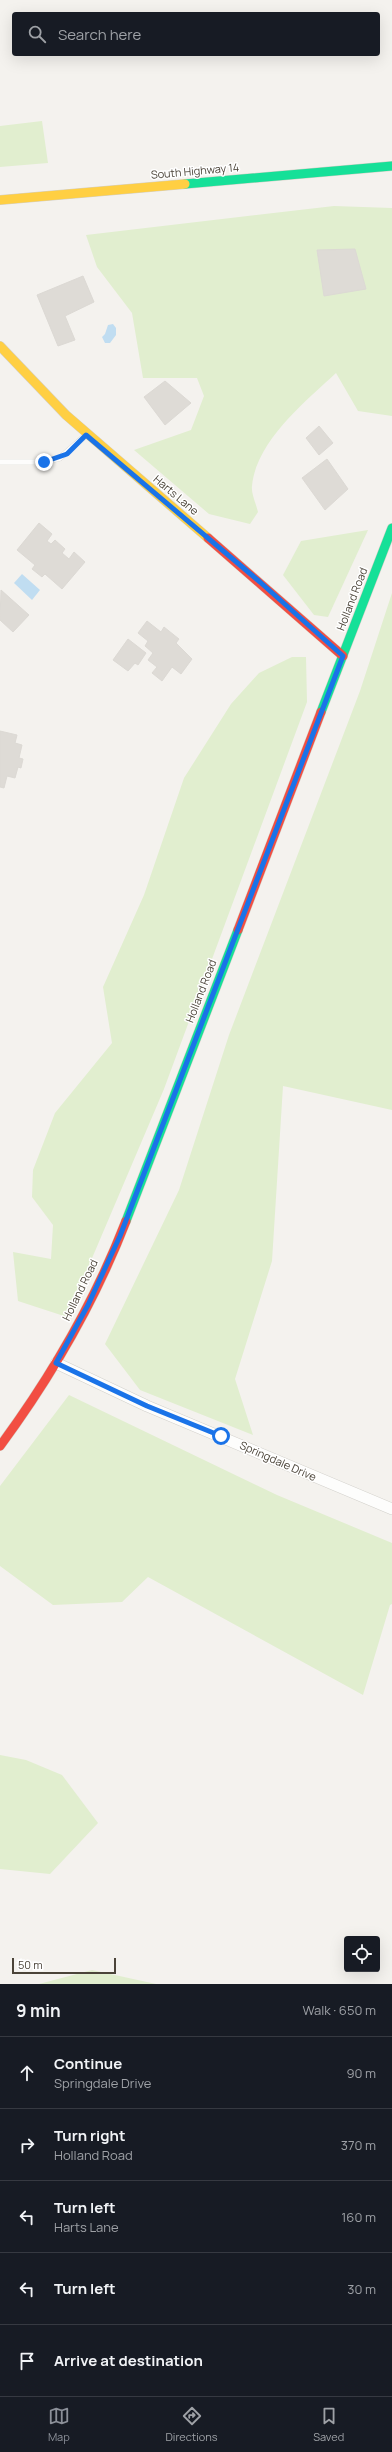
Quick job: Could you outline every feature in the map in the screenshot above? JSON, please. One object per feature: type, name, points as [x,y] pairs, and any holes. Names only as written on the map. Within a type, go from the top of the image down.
[{"type":"street","name":"South Highway 14","points":[[0,200],[392,166]]},
{"type":"street","name":"Harts Lane","points":[[0,346],[36,387],[86,435],[260,582],[343,656]]},
{"type":"street","name":"Holland Road","points":[[0,1446],[56,1363],[88,1305],[120,1236],[392,528]]},
{"type":"street","name":"Springdale Drive","points":[[56,1363],[147,1406],[392,1509]]},
{"type":"lane","points":[[0,462],[44,462],[60,458],[86,435]]},
{"type":"green space","points":[[42,121],[48,163],[0,167],[0,126]]},
{"type":"green space","points":[[334,206],[392,208],[392,416],[358,411],[336,373],[284,423],[272,438],[263,453],[256,469],[252,486],[258,512],[250,524],[209,514],[134,450],[191,430],[204,396],[197,378],[143,378],[132,313],[97,267],[86,235]]},
{"type":"green space","points":[[368,530],[328,617],[314,615],[283,575],[301,541]]},
{"type":"green space","points":[[392,593],[392,1110],[283,1086],[272,1261],[235,1379],[253,1435],[140,1390],[105,1344],[179,1190],[229,1035],[360,691]]},
{"type":"green space","points":[[292,657],[306,657],[307,702],[164,1089],[67,1317],[18,1301],[13,1252],[51,1259],[53,1225],[32,1197],[33,1170],[55,1113],[112,1043],[103,987],[144,895],[184,778],[231,704],[259,673]]},
{"type":"green space","points":[[69,1395],[277,1495],[392,1543],[392,1604],[390,1605],[363,1695],[148,1577],[122,1602],[53,1605],[0,1566],[0,1486]]},
{"type":"green space","points":[[0,1755],[26,1760],[62,1775],[98,1823],[50,1874],[0,1869]]},
{"type":"green space","points":[[92,1970],[156,1984],[39,1984]]},
{"type":"water","points":[[113,324],[116,328],[116,335],[110,343],[105,343],[102,337],[105,334],[108,325]]},
{"type":"water","points":[[22,574],[40,590],[32,600],[14,583]]},
{"type":"building","points":[[355,249],[366,289],[324,296],[317,250]]},
{"type":"building","points":[[83,276],[94,302],[65,316],[75,340],[58,346],[37,295]]},
{"type":"building","points":[[165,381],[191,403],[165,425],[144,397]]},
{"type":"building","points":[[319,426],[333,443],[319,455],[306,438]]},
{"type":"building","points":[[327,459],[348,489],[325,510],[302,478]]},
{"type":"building","points":[[39,523],[52,534],[47,541],[51,544],[55,540],[65,549],[62,553],[69,559],[74,552],[85,562],[62,589],[45,574],[42,577],[32,569],[35,565],[17,550]]},
{"type":"building","points":[[1,590],[29,615],[13,632],[0,620]]},
{"type":"building","points":[[147,621],[161,632],[164,627],[179,639],[176,643],[192,659],[181,674],[172,667],[162,681],[152,673],[157,667],[148,660],[153,653],[145,646],[148,641],[138,633]]},
{"type":"building","points":[[128,639],[146,653],[138,665],[135,663],[128,671],[113,660]]},
{"type":"building","points":[[0,731],[17,735],[15,743],[22,745],[19,758],[23,759],[21,768],[18,767],[15,778],[7,776],[4,788],[0,787]]},
{"type":"traffic: fast","points":[[185,184],[392,166]]},
{"type":"traffic: fast","points":[[321,712],[392,528]]},
{"type":"traffic: fast","points":[[126,1221],[238,930]]},
{"type":"traffic: slow","points":[[0,200],[185,184]]},
{"type":"traffic: slow","points":[[0,346],[66,415],[208,538]]},
{"type":"traffic: jam","points":[[208,538],[343,656]]},
{"type":"traffic: jam","points":[[238,930],[321,712]]},
{"type":"traffic: jam","points":[[0,1446],[37,1393],[70,1338],[114,1251],[126,1221]]},
{"type":"route","points":[[44,462],[60,458],[67,454],[86,435],[260,582],[343,656],[120,1236],[88,1305],[56,1363],[147,1406],[221,1436]]}]
